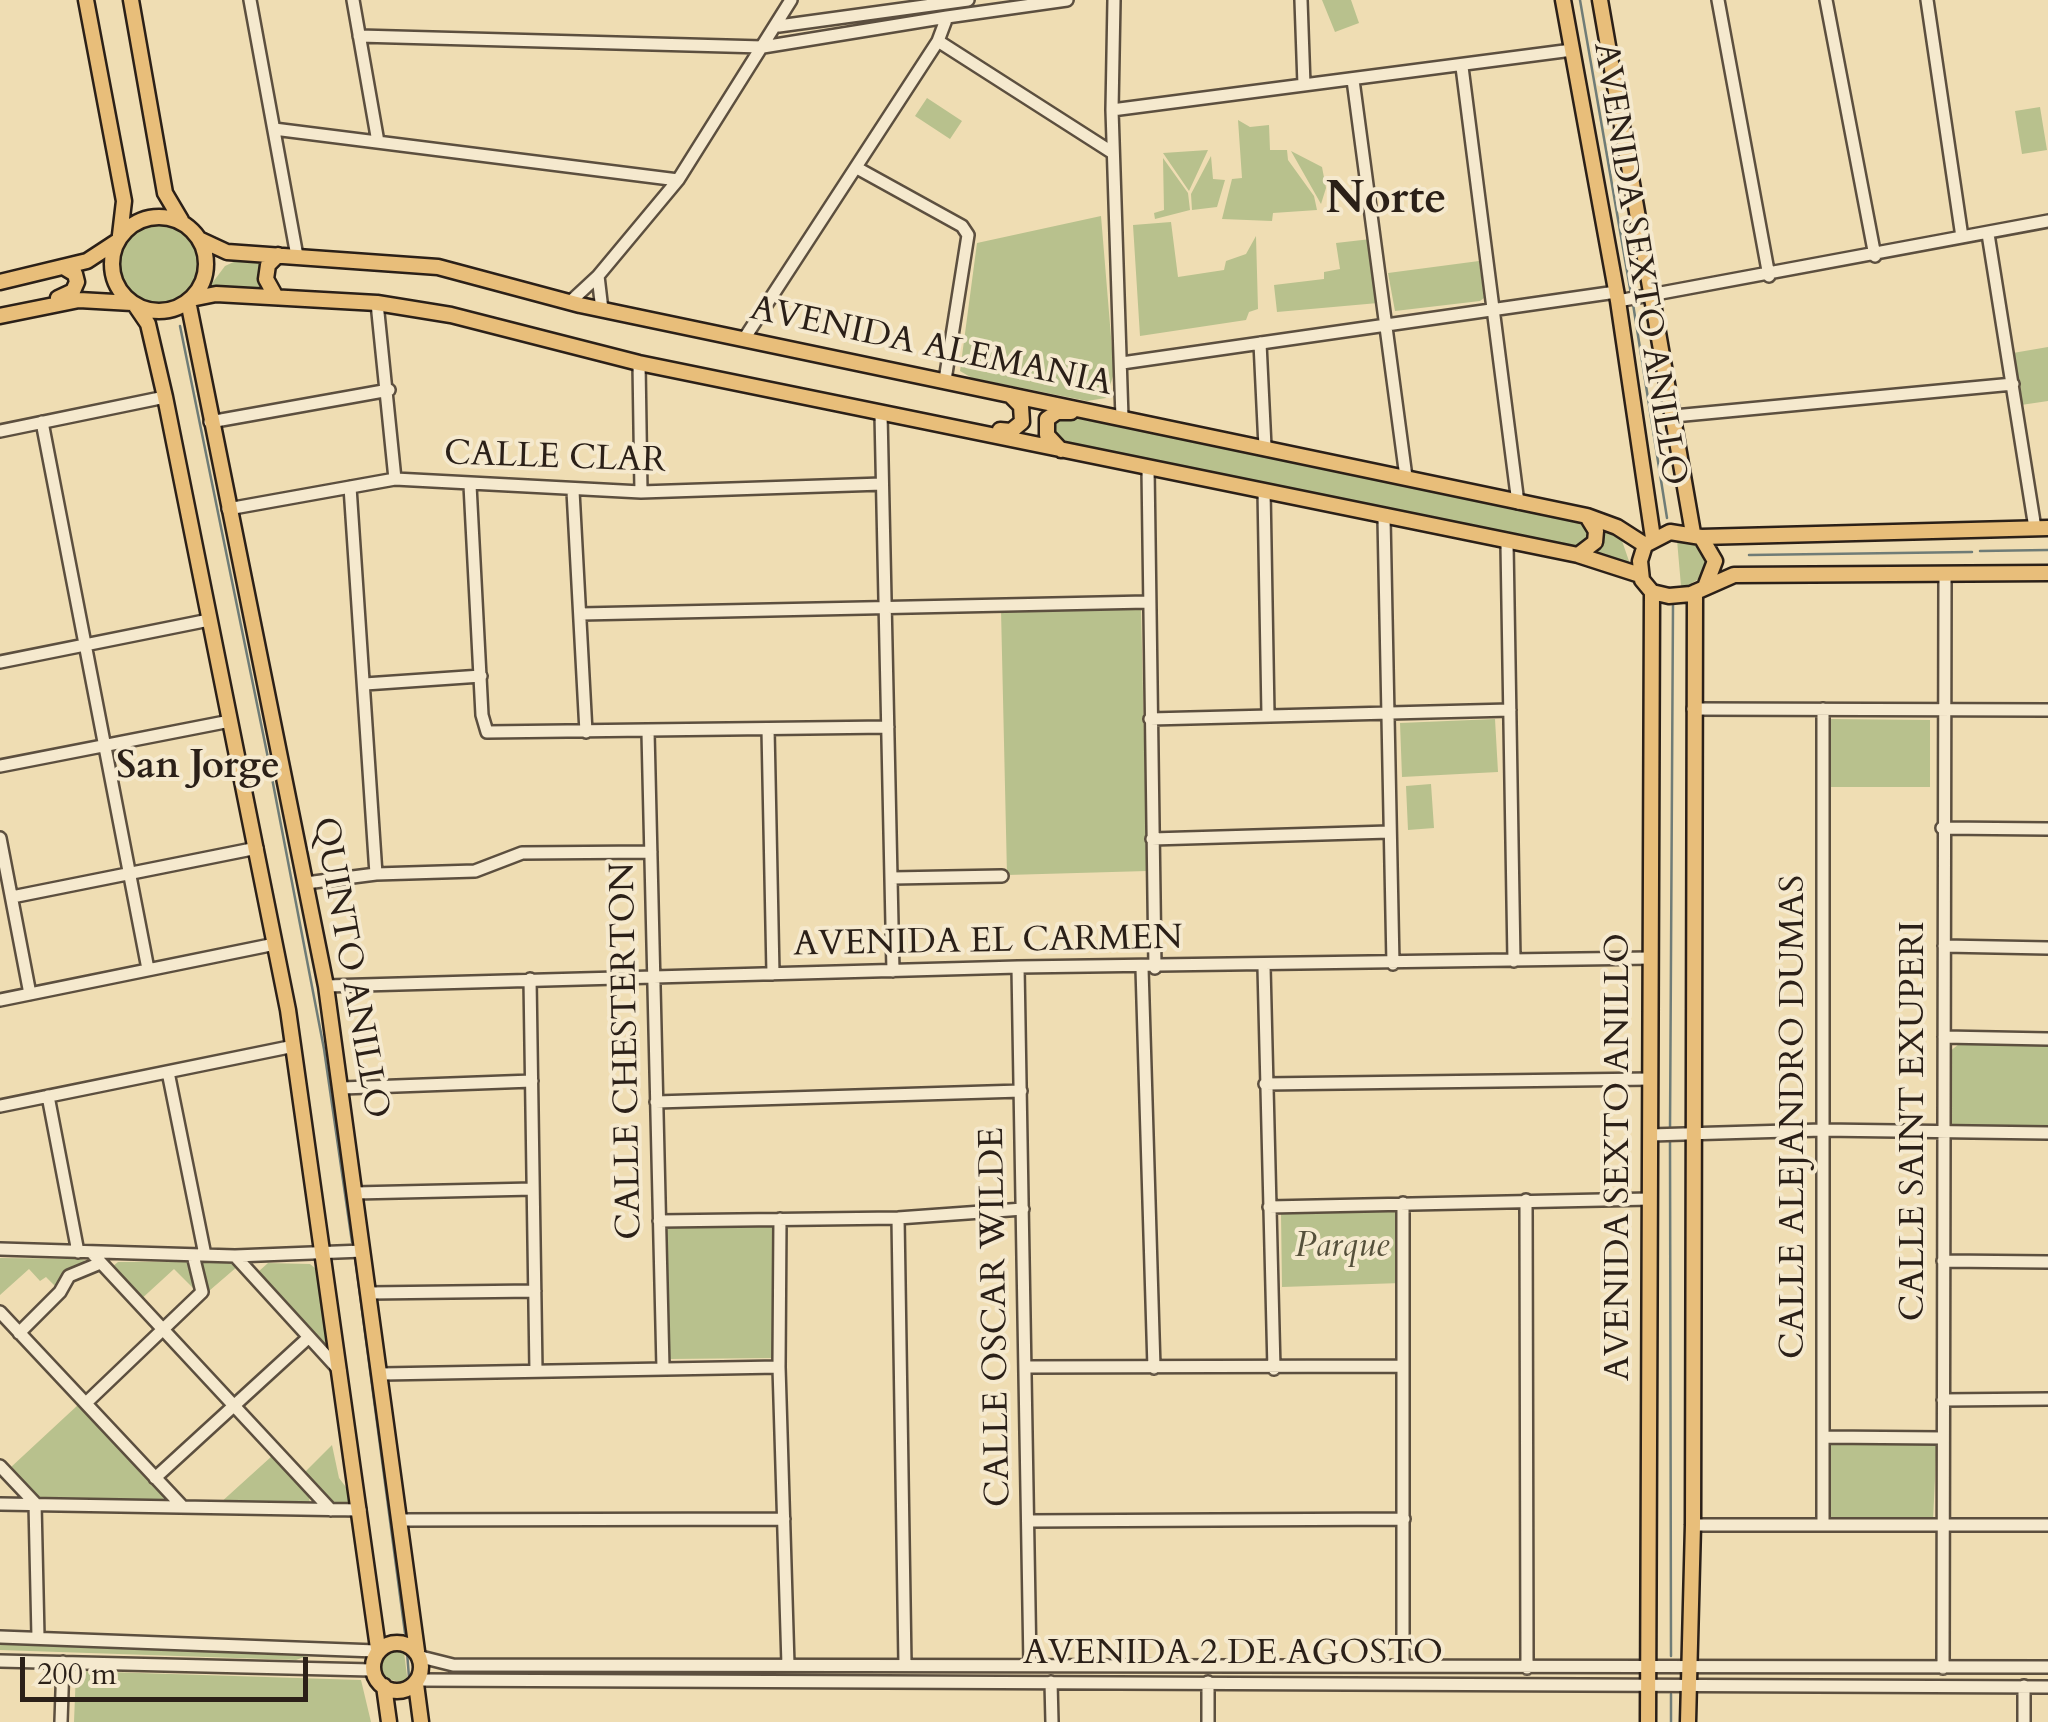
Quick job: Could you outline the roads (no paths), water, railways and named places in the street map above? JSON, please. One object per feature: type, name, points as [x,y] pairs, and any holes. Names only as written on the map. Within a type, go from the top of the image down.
[{"type":"main road","points":[[86,0],[124,201],[112,256],[114,279],[134,304]]},
{"type":"main road","points":[[0,316],[79,300],[134,304],[162,311],[190,300],[200,287],[206,266],[199,238],[165,193],[130,0]]},
{"type":"main road","name":"AVENIDA SEXTO ANILLO","points":[[1564,0],[1617,297],[1649,541]]},
{"type":"main road","name":"AVENIDA SEXTO ANILLO","points":[[1600,0],[1697,535]]},
{"type":"main road","points":[[0,282],[95,258],[133,224],[153,216],[185,224]]},
{"type":"main road","name":"AVENIDA ALEMANIA","points":[[199,238],[226,252],[438,267],[602,310],[1587,516],[1649,541]]},
{"type":"main road","points":[[276,297],[266,279],[268,265],[278,255]]},
{"type":"main road","points":[[0,316],[70,294],[76,278],[65,268]]},
{"type":"main road","name":"AVENIDA ALEMANIA","points":[[190,300],[210,294],[276,297],[377,303],[451,315],[639,363],[1578,556],[1640,575]]},
{"type":"main road","name":"QUINTO ANILLO","points":[[190,300],[210,422],[326,986],[418,1654]]},
{"type":"main road","name":"QUINTO ANILLO","points":[[134,304],[148,324],[165,397],[294,1046],[377,1649]]},
{"type":"main road","points":[[934,424],[1011,431],[1024,416],[1021,406],[1009,394]]},
{"type":"main road","points":[[1062,451],[1048,435],[1047,419],[1062,411],[1102,414]]},
{"type":"main road","points":[[1578,556],[1595,542],[1596,530],[1587,516]]},
{"type":"main road","points":[[2042,528],[1697,535],[1649,541],[1640,575],[1652,592],[1676,596],[1734,575],[2048,573]]},
{"type":"main road","points":[[1697,535],[1715,561],[1700,589]]},
{"type":"main road","name":"AVENIDA SEXTO ANILLO","points":[[1688,1722],[1693,1525],[1686,1132],[1693,709],[1700,589]]},
{"type":"main road","name":"AVENIDA SEXTO ANILLO","points":[[1648,1722],[1650,1200],[1656,1135],[1651,1079],[1652,592]]},
{"type":"main road","points":[[242,773],[281,763]]},
{"type":"main road","points":[[388,1722],[384,1686],[371,1670],[377,1649],[397,1645],[418,1654],[421,1722]]},
{"type":"main road","points":[[384,1686],[405,1689],[417,1682]]},
{"type":"street","points":[[250,0],[296,256]]},
{"type":"street","points":[[353,0],[378,142]]},
{"type":"street","points":[[570,302],[598,276],[678,180],[779,26],[791,0]]},
{"type":"street","points":[[779,26],[968,0]]},
{"type":"street","points":[[359,36],[763,47],[1067,0]]},
{"type":"street","points":[[1114,0],[1112,110],[1122,418]]},
{"type":"street","points":[[1301,0],[1304,85]]},
{"type":"street","points":[[1718,0],[1769,276]]},
{"type":"street","points":[[1826,0],[1875,256]]},
{"type":"street","points":[[1927,0],[1962,238]]},
{"type":"street","points":[[744,339],[938,41],[947,17]]},
{"type":"street","points":[[938,41],[1113,153]]},
{"type":"street","points":[[1112,110],[1572,50]]},
{"type":"street","points":[[1462,66],[1518,502]]},
{"type":"street","points":[[1353,80],[1406,477]]},
{"type":"street","points":[[274,129],[678,180]]},
{"type":"street","points":[[857,168],[962,226],[968,235],[945,380]]},
{"type":"street","points":[[1122,363],[1493,310],[1654,296],[2048,221]]},
{"type":"street","points":[[1988,234],[2042,528]]},
{"type":"street","points":[[598,276],[602,310]]},
{"type":"street","points":[[377,303],[389,390],[395,479]]},
{"type":"street","points":[[1260,344],[1265,447]]},
{"type":"street","points":[[639,363],[641,492]]},
{"type":"street","points":[[1674,416],[2013,384]]},
{"type":"street","points":[[210,422],[389,390]]},
{"type":"street","points":[[0,431],[165,397]]},
{"type":"street","points":[[881,414],[892,971]]},
{"type":"street","points":[[42,422],[148,969]]},
{"type":"street","points":[[1148,468],[1152,839],[1148,968],[1154,1368]]},
{"type":"street","name":"CALLE CLAR","points":[[228,510],[395,479],[641,492],[882,484]]},
{"type":"street","points":[[470,485],[483,727],[493,734],[888,727]]},
{"type":"street","points":[[350,487],[376,874]]},
{"type":"street","points":[[1264,490],[1268,715]]},
{"type":"street","points":[[573,491],[586,732]]},
{"type":"street","points":[[1384,518],[1393,964]]},
{"type":"street","points":[[1507,544],[1514,961]]},
{"type":"street","name":"CALLE SAINT EXUPERI","points":[[1943,1668],[1945,575]]},
{"type":"street","points":[[581,614],[1147,602]]},
{"type":"street","points":[[0,662],[210,620]]},
{"type":"street","points":[[365,684],[481,676]]},
{"type":"street","points":[[1693,709],[2048,710]]},
{"type":"street","name":"CALLE ALEJANDRO DUMAS","points":[[1823,709],[1823,1524]]},
{"type":"street","points":[[1150,719],[1510,710]]},
{"type":"street","points":[[0,766],[230,721]]},
{"type":"street","points":[[768,729],[773,974]]},
{"type":"street","name":"CALLE CHESTERTON","points":[[648,732],[663,1368]]},
{"type":"street","points":[[1942,828],[2048,828]]},
{"type":"street","points":[[1152,839],[1390,832]]},
{"type":"street","points":[[0,838],[30,994]]},
{"type":"street","points":[[12,897],[257,848]]},
{"type":"street","points":[[306,883],[376,874],[475,871],[522,852],[652,852]]},
{"type":"street","points":[[892,878],[1002,876]]},
{"type":"street","points":[[0,1000],[275,944]]},
{"type":"street","points":[[1944,946],[2048,948]]},
{"type":"street","name":"AVENIDA EL CARMEN","points":[[326,986],[1018,968],[1651,958]]},
{"type":"street","points":[[1264,967],[1274,1368]]},
{"type":"street","name":"CALLE OSCAR WILDE","points":[[1018,968],[1030,1665]]},
{"type":"street","points":[[530,979],[536,1370]]},
{"type":"street","points":[[1944,1037],[2048,1039]]},
{"type":"street","points":[[0,1106],[294,1046]]},
{"type":"street","points":[[86,1404],[203,1289],[168,1072]]},
{"type":"street","points":[[1265,1084],[1651,1079]]},
{"type":"street","points":[[342,1088],[532,1081]]},
{"type":"street","points":[[656,1102],[1020,1091]]},
{"type":"street","points":[[48,1096],[84,1252],[331,1510]]},
{"type":"street","points":[[1656,1135],[1822,1130],[2048,1133]]},
{"type":"street","points":[[356,1193],[533,1189]]},
{"type":"street","points":[[1526,1200],[1527,1668]]},
{"type":"street","points":[[1268,1208],[1650,1200]]},
{"type":"street","points":[[1403,1666],[1404,1203]]},
{"type":"street","points":[[659,1221],[898,1218],[1022,1209]]},
{"type":"street","points":[[898,1218],[905,1665]]},
{"type":"street","points":[[780,1219],[779,1366],[788,1664]]},
{"type":"street","points":[[0,1249],[235,1256],[363,1251]]},
{"type":"street","points":[[235,1256],[341,1371]]},
{"type":"street","points":[[1943,1261],[2048,1262]]},
{"type":"street","points":[[19,1333],[60,1292],[69,1276],[98,1264]]},
{"type":"street","points":[[370,1293],[534,1291]]},
{"type":"street","points":[[0,1312],[182,1506]]},
{"type":"street","points":[[155,1478],[308,1336]]},
{"type":"street","points":[[382,1374],[779,1366]]},
{"type":"street","points":[[1025,1366],[1402,1366]]},
{"type":"street","points":[[1942,1400],[2048,1399]]},
{"type":"street","points":[[1823,1437],[1942,1438]]},
{"type":"street","points":[[0,1466],[35,1502],[38,1638]]},
{"type":"street","points":[[0,1504],[360,1510]]},
{"type":"street","points":[[1028,1522],[1404,1518]]},
{"type":"street","points":[[401,1520],[784,1520]]},
{"type":"street","points":[[1693,1525],[2048,1526]]},
{"type":"street","points":[[0,1637],[377,1649]]},
{"type":"street","points":[[332,1669],[341,1659],[335,1649]]},
{"type":"street","name":"AVENIDA 2 DE AGOSTO","points":[[418,1654],[452,1665],[2048,1667]]},
{"type":"street","points":[[0,1660],[371,1670]]},
{"type":"street","points":[[61,1722],[63,1662]]},
{"type":"street","points":[[966,1666],[967,1681]]},
{"type":"street","points":[[1550,1668],[1550,1682]]},
{"type":"street","points":[[1806,1669],[1806,1686]]},
{"type":"street","name":"AVENIDA 2 DE AGOSTO","points":[[417,1682],[1550,1682],[2048,1687]]},
{"type":"street","points":[[1051,1682],[1052,1722]]},
{"type":"street","points":[[1208,1682],[1208,1722]]},
{"type":"street","points":[[2024,1686],[2024,1722]]},
{"type":"waterway","points":[[1580,0],[1631,294]]},
{"type":"waterway","points":[[1633,304],[1667,518]]},
{"type":"waterway","points":[[180,326],[268,758]]},
{"type":"waterway","points":[[1980,551],[2048,550]]},
{"type":"waterway","points":[[1749,555],[1972,552]]},
{"type":"waterway","points":[[1670,1131],[1673,604]]},
{"type":"waterway","points":[[271,773],[324,1049],[352,1242]]},
{"type":"waterway","points":[[1670,1139],[1671,1656]]},
{"type":"waterway","points":[[355,1257],[405,1633]]},
{"type":"waterway","points":[[407,1652],[409,1677]]},
{"type":"waterway","points":[[1671,1694],[1671,1722]]},
{"type":"district","name":"Norte","points":[[1386,202]]},
{"type":"district","name":"San Jorge","points":[[198,768]]},
{"type":"park label","name":"Parque","points":[[1342,1248]]}]
